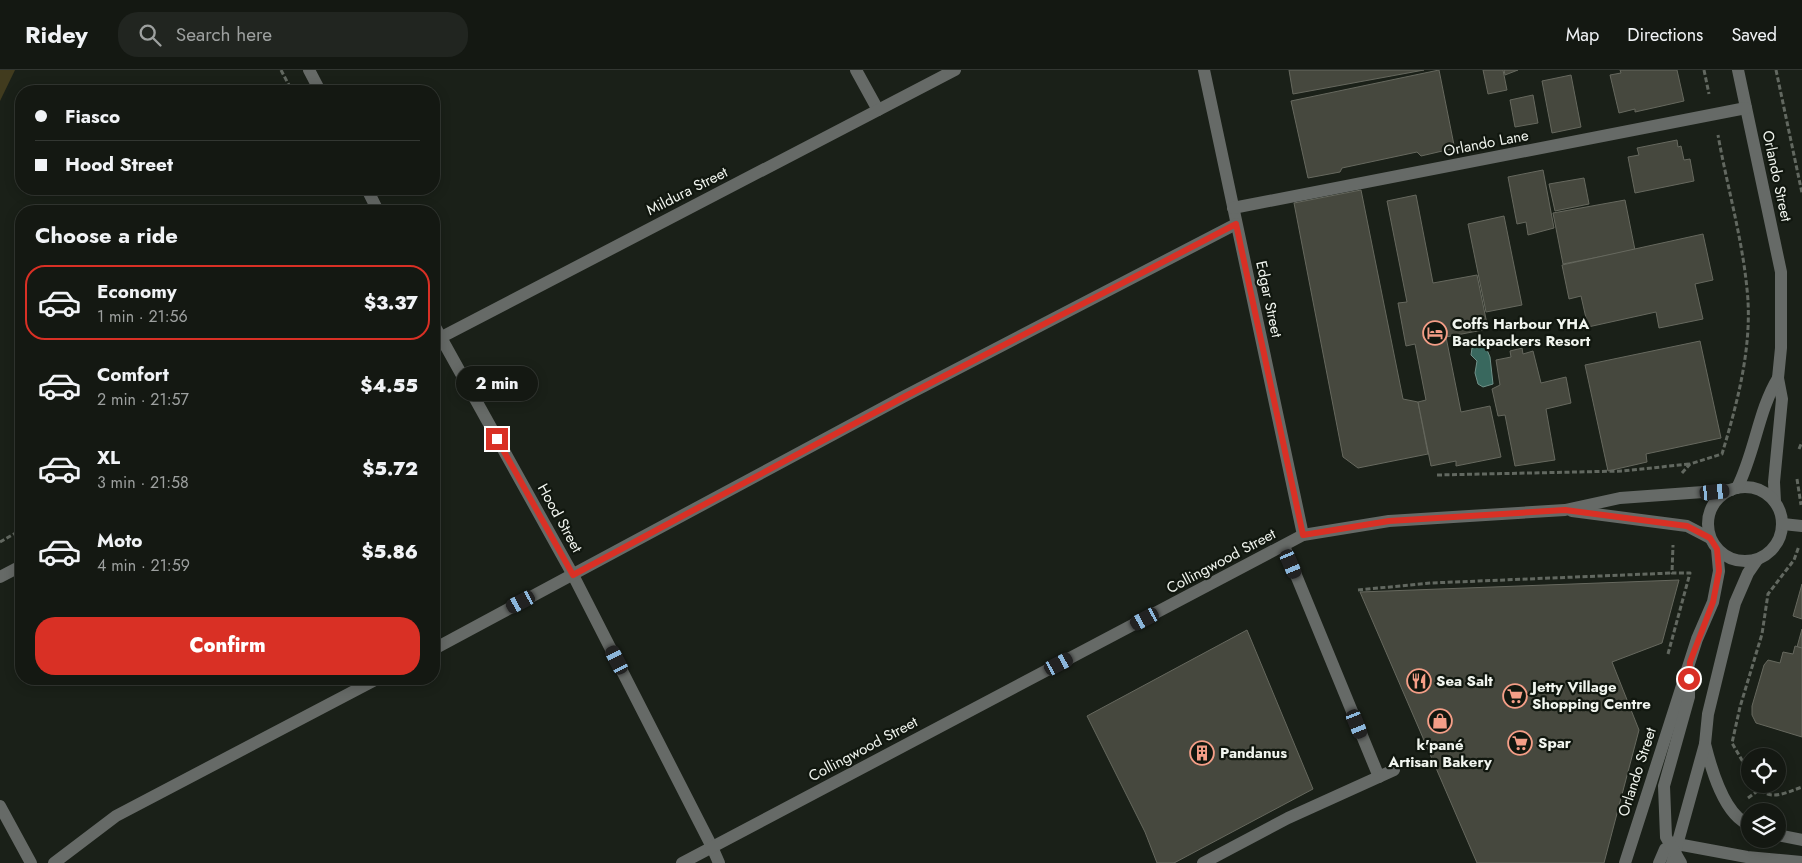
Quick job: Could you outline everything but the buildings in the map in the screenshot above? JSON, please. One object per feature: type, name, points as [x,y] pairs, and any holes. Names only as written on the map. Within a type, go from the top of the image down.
[{"type":"street","points":[[309,70],[317,85]]},
{"type":"street","points":[[856,70],[878,110]]},
{"type":"street","name":"Mildura Street","points":[[440,337],[955,70]]},
{"type":"street","name":"Edgar Street","points":[[1204,70],[1303,535]]},
{"type":"street","name":"Orlando Street","points":[[1738,70],[1781,272],[1781,348],[1778,378],[1782,399],[1774,482],[1775,502]]},
{"type":"street","name":"Orlando Lane","points":[[1233,208],[1746,108]]},
{"type":"street","points":[[440,645],[895,401],[1236,224]]},
{"type":"street","name":"Hood Street","points":[[440,344],[573,575],[719,863]]},
{"type":"street","name":"Orlando Street","points":[[1734,489],[1755,443],[1768,395],[1778,378]]},
{"type":"street","points":[[1734,489],[1758,489],[1775,502],[1781,512],[1783,524],[1781,536],[1776,546],[1767,555],[1757,560],[1735,560],[1713,543],[1708,528],[1710,510],[1715,501],[1734,489]]},
{"type":"street","name":"Collingwood Street","points":[[682,863],[1303,535],[1389,521],[1565,510],[1620,498],[1734,489]]},
{"type":"street","name":"Collingwood Street","points":[[1565,510],[1682,525],[1713,543]]},
{"type":"street","points":[[1783,524],[1801,526]]},
{"type":"street","name":"Orlando Street","points":[[1625,863],[1690,662],[1713,602],[1719,571],[1713,543]]},
{"type":"street","points":[[1284,546],[1378,777]]},
{"type":"street","points":[[1674,851],[1705,744],[1708,714],[1735,603],[1748,572],[1757,560]]},
{"type":"street","points":[[0,578],[15,569]]},
{"type":"street","points":[[1681,863],[1666,837],[1664,786],[1689,697],[1690,662]]},
{"type":"street","points":[[54,863],[116,816],[366,685]]},
{"type":"street","points":[[1705,744],[1716,786],[1741,821]]},
{"type":"street","points":[[1203,863],[1288,818],[1394,770]]},
{"type":"street","points":[[0,806],[31,863]]},
{"type":"street","points":[[1786,837],[1802,840]]},
{"type":"street","points":[[1659,863],[1665,849],[1802,862]]},
{"type":"path","points":[[281,70],[289,85]]},
{"type":"path","points":[[1776,70],[1802,193]]},
{"type":"path","points":[[1437,475],[1622,471],[1690,464]]},
{"type":"path","points":[[1741,758],[1732,743],[1740,707],[1762,634],[1768,594],[1794,560],[1799,550],[1802,499]]},
{"type":"path","points":[[0,542],[15,533]]},
{"type":"path","points":[[1358,590],[1431,583],[1672,572]]},
{"type":"path","points":[[1765,793],[1770,796],[1778,796],[1802,787]]},
{"type":"shaded area","points":[[0,70],[15,70],[0,101]]},
{"type":"water","points":[[1485,345],[1490,357],[1493,384],[1483,387],[1478,384],[1475,373],[1477,361],[1471,355],[1472,348]]},
{"type":"place","name":"Coffs Harbour YHA Backpackers Resort","points":[[1435,333]]},
{"type":"place","name":"Sea Salt","points":[[1419,681]]},
{"type":"place","name":"Jetty Village Shopping Centre","points":[[1515,696]]},
{"type":"place","name":"k'pané Artisan Bakery","points":[[1440,721]]},
{"type":"place","name":"Spar","points":[[1520,743]]},
{"type":"place","name":"Pandanus","points":[[1202,753]]},
{"type":"route","points":[[497,439],[573,575],[904,397],[1236,224],[1303,535],[1389,521],[1565,510],[1687,526],[1710,538],[1717,549],[1719,571],[1713,602],[1697,639],[1690,662],[1689,679]]}]
